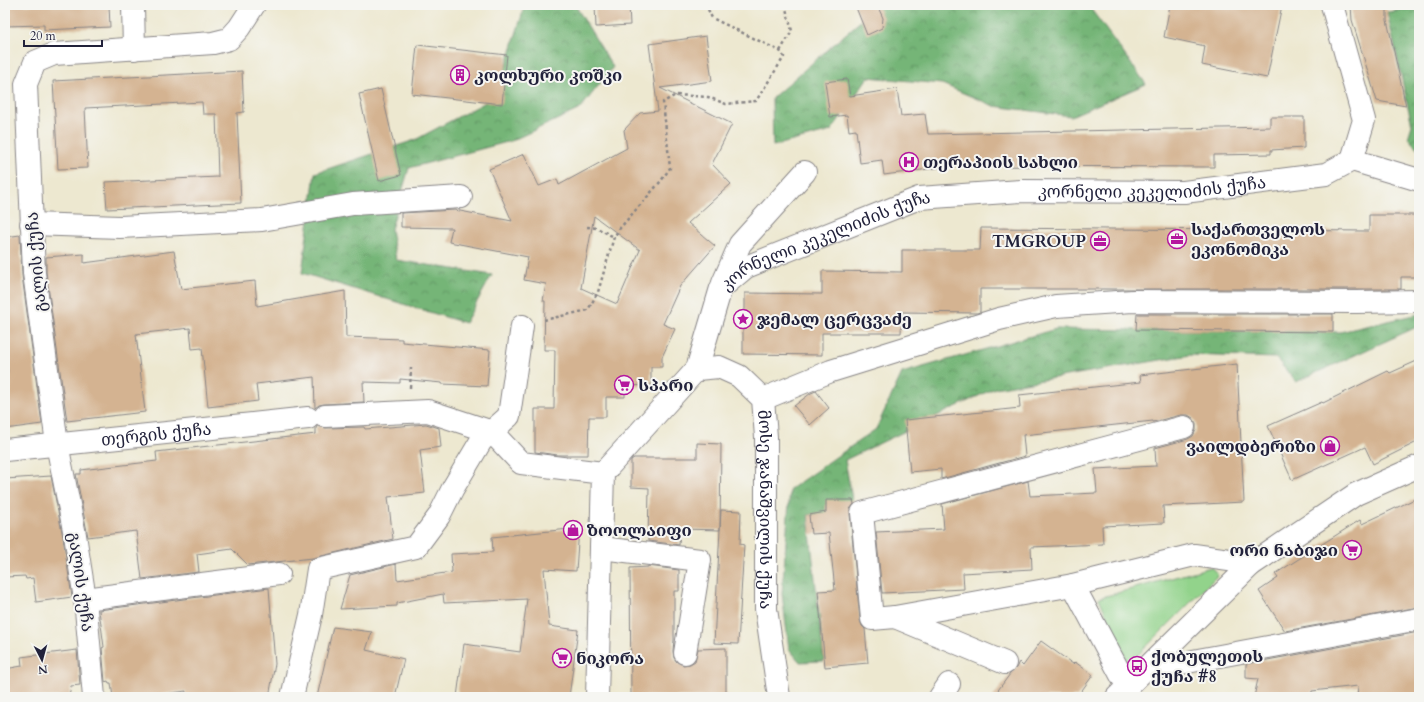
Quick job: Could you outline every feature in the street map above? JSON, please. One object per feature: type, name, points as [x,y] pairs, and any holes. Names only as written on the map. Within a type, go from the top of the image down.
[{"type":"street","points":[[133,5],[134,49]]},
{"type":"street","name":"გალის ქუჩა","points":[[94,697],[85,600],[75,535],[58,444],[34,273],[26,84],[35,62],[54,54],[213,43],[228,39],[239,28],[254,5]]},
{"type":"street","points":[[1332,5],[1364,120],[1352,160],[1419,180]]},
{"type":"street","name":"კორნელი კეკელიძის ქუჩა","points":[[602,473],[697,369],[721,288],[746,267],[919,198],[1020,191],[1184,192],[1326,174],[1352,160]]},
{"type":"street","points":[[721,288],[740,244],[805,172]]},
{"type":"street","points":[[31,224],[120,227],[262,220],[353,204],[461,197]]},
{"type":"street","points":[[763,399],[831,372],[999,319],[1056,306],[1133,301],[1419,301]]},
{"type":"street","points":[[292,697],[311,615],[318,569],[416,547],[439,516],[453,488],[482,440],[509,416],[522,326]]},
{"type":"street","name":"მოსე ჯანაშვილის ქუჩა","points":[[697,369],[719,367],[739,376],[763,399],[766,437],[766,609],[779,697]]},
{"type":"street","name":"თერგის ქუჩა","points":[[5,450],[316,417],[428,411],[492,432],[522,463],[602,473]]},
{"type":"street","points":[[1184,427],[862,514],[872,619],[895,617],[1073,586],[1194,555],[1236,561],[1251,565]]},
{"type":"street","points":[[1123,692],[1251,565],[1356,494],[1419,466]]},
{"type":"street","points":[[597,697],[602,473]]},
{"type":"street","points":[[601,548],[700,560],[685,653]]},
{"type":"street","points":[[85,600],[279,574]]},
{"type":"street","points":[[1073,586],[1122,677],[1123,692]]},
{"type":"street","points":[[895,617],[1005,663]]},
{"type":"street","points":[[1144,670],[1419,619]]},
{"type":"path","points":[[522,326],[588,310],[598,292],[614,237],[661,181],[670,168],[663,102],[676,95],[708,97],[726,104],[756,101],[784,57],[780,51],[712,18],[706,5]]},
{"type":"path","points":[[780,51],[792,31],[785,5]]},
{"type":"path","points":[[587,227],[597,228],[614,237]]},
{"type":"path","points":[[410,395],[411,368]]},
{"type":"green space","points":[[525,5],[575,5],[613,67],[580,109],[511,141],[409,168],[391,229],[396,260],[492,275],[465,323],[302,273],[315,173],[415,140],[497,96]]},
{"type":"green space","points":[[879,5],[1088,5],[1146,84],[1071,116],[994,106],[942,84],[868,77],[831,131],[773,146],[772,98]]},
{"type":"green space","points":[[1415,8],[1419,14],[1419,150],[1408,138],[1412,125],[1387,12]]},
{"type":"green space","points":[[1419,314],[1419,326],[1296,382],[1276,358],[1190,355],[995,388],[845,460],[854,510],[808,515],[824,661],[800,662],[789,649],[782,594],[790,489],[876,429],[902,373],[1056,329],[1340,332]]},
{"type":"green space","points":[[1211,567],[1218,575],[1128,665],[1099,598]]},
{"type":"building","points":[[5,5],[109,5],[110,27],[44,30],[44,25],[5,26]]},
{"type":"building","points":[[595,5],[629,5],[630,25],[596,27]]},
{"type":"building","points":[[855,5],[877,5],[883,18],[882,28],[867,35]]},
{"type":"building","points":[[1170,5],[1282,5],[1267,78],[1202,65],[1205,46],[1164,37]]},
{"type":"building","points":[[1351,5],[1387,5],[1387,20],[1406,106],[1377,101],[1352,20]]},
{"type":"building","points":[[706,36],[712,81],[660,88],[732,124],[712,164],[731,184],[688,223],[715,246],[680,286],[663,324],[675,329],[662,357],[662,367],[651,367],[651,386],[625,385],[625,397],[606,397],[606,417],[589,417],[588,455],[558,455],[535,452],[535,409],[554,409],[555,350],[544,350],[545,301],[543,301],[546,284],[524,280],[528,257],[449,242],[452,228],[401,227],[401,213],[455,210],[512,221],[489,169],[524,154],[539,186],[557,179],[559,185],[627,148],[624,130],[640,113],[658,111],[649,44]],"holes":[[[594,216],[640,250],[617,304],[581,288]]]},
{"type":"building","name":"კოლხური კოშკი","points":[[417,45],[507,55],[502,104],[412,94]]},
{"type":"building","points":[[242,71],[244,112],[237,113],[241,203],[107,209],[105,182],[218,177],[216,114],[203,114],[202,102],[85,108],[88,168],[58,169],[53,81]]},
{"type":"building","points":[[847,79],[850,96],[897,89],[901,116],[925,114],[928,134],[1270,127],[1270,117],[1304,117],[1304,148],[1271,150],[1271,154],[1214,155],[1214,167],[952,166],[884,175],[882,160],[860,163],[856,130],[849,131],[847,115],[830,117],[825,82]]},
{"type":"building","points":[[381,89],[401,175],[379,181],[359,94]]},
{"type":"building","points":[[1369,215],[1419,215],[1419,277],[1401,277],[1401,289],[980,289],[980,312],[977,313],[902,312],[901,333],[822,333],[822,355],[743,354],[743,316],[745,316],[745,293],[822,294],[822,271],[902,272],[902,250],[980,250],[981,228],[1369,231]]},
{"type":"building","points":[[20,235],[22,275],[42,424],[5,429],[5,372],[8,372],[5,338],[8,337],[5,313],[5,237]]},
{"type":"building","points":[[174,251],[181,289],[255,281],[257,306],[345,291],[346,337],[402,339],[402,342],[490,350],[487,386],[442,384],[400,379],[400,383],[363,382],[364,402],[324,404],[315,408],[314,377],[256,384],[258,401],[208,407],[202,348],[192,349],[190,328],[136,334],[145,412],[67,421],[46,272],[46,257],[84,254],[84,263]]},
{"type":"building","points":[[1137,314],[1333,314],[1333,332],[1136,330]]},
{"type":"building","points":[[1419,360],[1419,441],[1373,464],[1365,447],[1292,480],[1268,426],[1322,402],[1323,403],[1388,371],[1390,373]]},
{"type":"building","points":[[1237,364],[1244,502],[1163,506],[1164,523],[1102,526],[1103,544],[1031,547],[1032,569],[963,573],[964,589],[882,593],[876,532],[944,529],[942,504],[1028,481],[1030,496],[1097,493],[1095,469],[1156,466],[1155,448],[1188,439],[1193,436],[1196,430],[1196,423],[1193,418],[1188,415],[1181,415],[1153,422],[1023,435],[1025,456],[941,479],[941,469],[910,472],[905,420],[1020,408],[1019,395],[1141,382],[1140,375]]},
{"type":"building","points":[[816,391],[829,408],[810,425],[794,406]]},
{"type":"building","points":[[426,424],[439,428],[441,447],[420,450],[425,493],[388,497],[393,539],[313,558],[248,565],[232,549],[197,554],[199,572],[142,579],[136,531],[88,537],[76,474],[81,474],[81,470],[157,461],[156,452],[316,434],[317,426],[326,428],[364,427],[365,429]]},
{"type":"building","points":[[697,443],[721,444],[720,530],[680,529],[679,545],[648,541],[649,488],[631,487],[631,460],[634,458],[697,458]]},
{"type":"building","points":[[51,476],[63,537],[72,597],[36,602],[33,578],[26,579],[25,576],[5,577],[5,479]]},
{"type":"building","points":[[1419,497],[1419,607],[1285,631],[1259,591],[1278,578],[1275,574],[1360,520],[1362,524]]},
{"type":"building","points":[[826,500],[853,500],[854,504],[850,509],[850,514],[860,620],[865,629],[868,663],[825,667],[818,591],[835,590],[829,533],[811,534],[809,515],[826,512]]},
{"type":"building","points":[[721,510],[741,511],[740,544],[744,545],[738,644],[714,643]]},
{"type":"building","points":[[579,528],[576,571],[544,569],[549,626],[578,630],[569,697],[457,697],[464,644],[520,652],[527,599],[444,603],[443,594],[397,603],[397,606],[340,609],[350,575],[396,564],[397,580],[452,572],[451,554],[493,552],[492,537]]},
{"type":"building","points":[[648,566],[679,570],[679,591],[674,591],[673,651],[674,658],[677,662],[683,665],[690,664],[695,661],[698,649],[726,648],[726,697],[631,696],[630,568]]},
{"type":"building","points":[[269,588],[275,664],[269,697],[185,697],[186,691],[143,697],[113,697],[111,683],[108,681],[105,682],[102,648],[104,647],[99,610]]},
{"type":"building","points":[[333,627],[372,632],[366,650],[404,659],[395,697],[317,697]]},
{"type":"building","points":[[1419,632],[1419,697],[1357,697],[1358,686],[1312,691],[1311,697],[1254,697],[1258,679],[1246,678],[1246,664]]},
{"type":"building","points":[[1041,641],[1073,664],[1075,662],[1093,675],[1077,697],[993,697],[1019,662],[1023,666]]},
{"type":"building","points":[[77,650],[80,685],[71,686],[69,697],[5,697],[5,669],[22,666],[21,657]]},
{"type":"place","name":"კოლხური კოშკი","points":[[460,75]]},
{"type":"place","name":"თერაპიის სახლი","points":[[909,162]]},
{"type":"place","name":"საქართველოს ეკონომიკა","points":[[1177,239]]},
{"type":"place","name":"TMGROUP","points":[[1100,241]]},
{"type":"place","name":"ჯემალ ცერცვაძე","points":[[743,319]]},
{"type":"place","name":"სპარი","points":[[624,385]]},
{"type":"place","name":"ვაილდბერიზი","points":[[1330,446]]},
{"type":"place","name":"ზოოლაიფი","points":[[573,530]]},
{"type":"place","name":"ორი ნაბიჯი","points":[[1352,550]]},
{"type":"place","name":"ნიკორა","points":[[562,658]]},
{"type":"place","name":"ქობულეთის ქუჩა #8","points":[[1137,666]]}]
